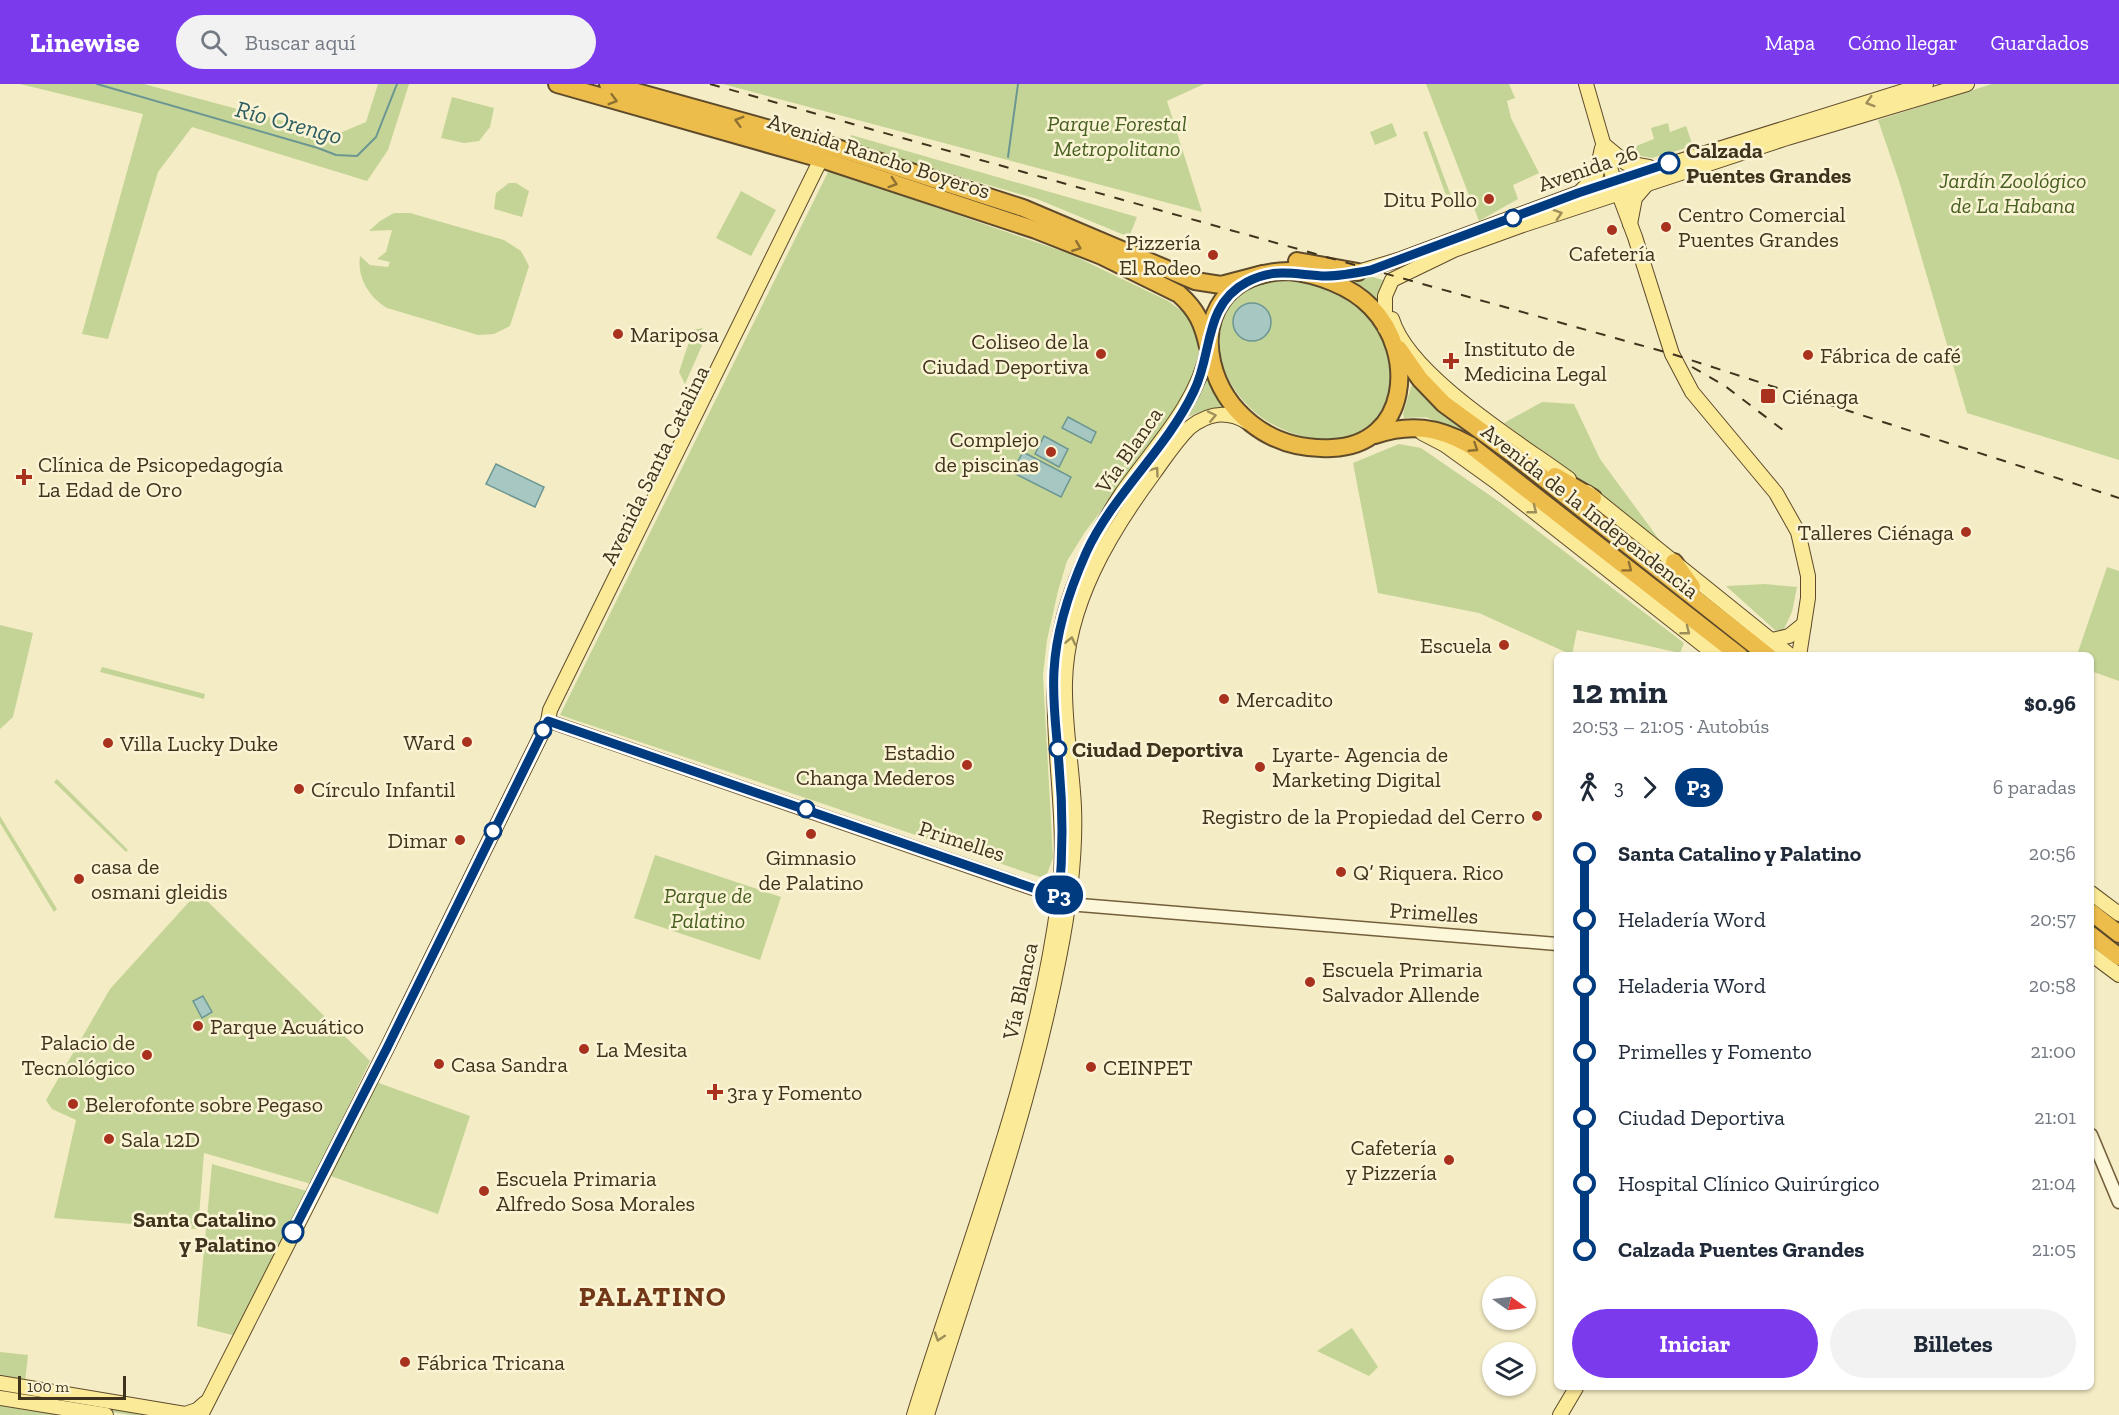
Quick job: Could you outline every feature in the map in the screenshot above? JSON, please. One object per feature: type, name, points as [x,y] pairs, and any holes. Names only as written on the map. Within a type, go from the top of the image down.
[{"type":"highway","name":"Avenida Rancho Boyeros","points":[[557,84],[828,161],[1036,230],[1102,256],[1179,294],[1197,312],[1208,346]]},
{"type":"highway","name":"Avenida Rancho Boyeros","points":[[608,84],[857,154],[1023,208],[1207,284]]},
{"type":"highway","points":[[795,136],[828,161],[836,150],[857,154]]},
{"type":"highway","points":[[1207,284],[1223,282],[1254,268],[1282,261],[1364,271]]},
{"type":"highway","points":[[1207,284],[1230,284],[1263,274],[1289,271],[1337,276],[1364,271]]},
{"type":"highway","points":[[1263,274],[1240,286],[1226,297],[1211,324],[1208,346],[1210,362],[1217,380],[1247,422],[1275,438],[1308,447],[1344,447],[1368,437],[1388,419],[1398,398],[1400,376],[1389,324]]},
{"type":"highway","points":[[1308,274],[1336,284],[1362,299],[1389,324],[1416,373],[1444,404],[1514,455],[1705,605],[1770,648]]},
{"type":"highway","name":"Avenida de la Independencia","points":[[1368,437],[1401,428],[1433,429],[1470,445],[1735,652]]},
{"type":"highway","points":[[1514,455],[1593,498]]},
{"type":"highway","points":[[1674,562],[1705,605]]},
{"type":"highway","points":[[2094,914],[2119,934]]},
{"type":"highway","points":[[2094,937],[2119,957]]},
{"type":"main road","points":[[1586,84],[1616,188],[1672,354],[1692,392],[1776,493],[1794,521],[1807,569],[1808,598],[1800,652]]},
{"type":"main road","name":"Avenida 26","points":[[1389,324],[1386,290],[1397,277],[1454,250],[1593,202],[1654,168],[1926,84]]},
{"type":"main road","name":"Avenida 26","points":[[1364,271],[1578,193],[1647,184],[1967,84]]},
{"type":"main road","points":[[1602,143],[1626,163],[1654,168]]},
{"type":"main road","points":[[1578,193],[1596,175],[1602,154],[1602,143]]},
{"type":"main road","name":"Avenida Santa Catalina","points":[[201,1415],[387,1048],[548,721],[550,710],[828,161]]},
{"type":"main road","points":[[1629,224],[1635,198],[1647,184]]},
{"type":"main road","points":[[1593,202],[1616,210],[1629,224]]},
{"type":"main road","points":[[1389,324],[1403,343],[1446,388],[1674,562],[1770,648],[1804,624]]},
{"type":"main road","name":"Vía Blanca","points":[[914,1415],[1026,1063],[1064,899],[1062,800],[1053,699],[1055,661],[1065,613],[1087,551],[1122,494],[1193,394],[1205,365],[1208,346]]},
{"type":"main road","name":"Vía Blanca","points":[[927,1415],[1035,1064],[1064,899],[1074,807],[1065,679],[1072,637],[1090,578],[1108,540],[1129,507],[1189,428],[1201,419],[1218,414],[1235,415],[1247,422]]},
{"type":"main road","points":[[1401,428],[1435,438],[1519,499],[1711,652]]},
{"type":"main road","name":"Primelles","points":[[548,721],[1080,905],[1554,944]]},
{"type":"main road","points":[[2094,895],[2119,914]]},
{"type":"main road","points":[[2094,956],[2119,975]]},
{"type":"main road","points":[[2094,1142],[2119,1202]]},
{"type":"main road","points":[[0,1383],[185,1414],[197,1410],[209,1400]]},
{"type":"main road","points":[[1560,1415],[1575,1390]]},
{"type":"main road","points":[[0,1398],[106,1415]]},
{"type":"green space","points":[[20,84],[144,84],[335,135],[366,122],[378,84],[409,84],[388,150],[367,181],[192,127],[158,172],[108,339],[82,334],[143,114]]},
{"type":"green space","name":"Parque Forestal Metropolitano","points":[[723,84],[1204,84],[1167,101],[1202,212]]},
{"type":"green space","points":[[1426,84],[1509,84],[1515,98],[1507,101],[1511,118],[1539,173],[1513,185],[1518,199],[1479,221]]},
{"type":"green space","name":"Jardín Zoológico de La Habana","points":[[1992,84],[2119,84],[2119,460],[1967,413],[1900,184],[1878,120]]},
{"type":"green space","points":[[452,97],[494,108],[490,127],[479,141],[464,143],[441,138]]},
{"type":"green space","points":[[1392,123],[1397,136],[1375,145],[1370,132]]},
{"type":"green space","points":[[1668,123],[1670,132],[1686,126],[1693,146],[1652,158],[1621,152],[1654,139],[1651,128]]},
{"type":"green space","points":[[1427,131],[1455,207],[1451,209],[1423,132]]},
{"type":"green space","points":[[851,135],[1137,217],[1129,237],[1037,199],[849,145]]},
{"type":"green space","name":"Ciudad Deportiva","points":[[829,170],[1070,254],[1168,301],[1185,313],[1196,331],[1199,352],[1196,373],[1175,413],[1085,532],[1067,561],[1058,591],[1047,640],[1043,675],[1053,858],[1047,874],[1040,877],[560,715]]},
{"type":"green space","points":[[509,183],[516,183],[529,191],[522,217],[494,209],[496,193]]},
{"type":"green space","points":[[741,191],[776,210],[751,256],[716,238]]},
{"type":"green space","points":[[394,213],[410,213],[504,240],[521,251],[529,266],[510,326],[494,334],[478,335],[387,308],[381,304],[370,293],[362,279],[360,256],[370,265],[388,267],[390,262],[377,259],[386,252],[392,230],[369,231]]},
{"type":"green space","points":[[1366,275],[1383,280],[1378,302],[1352,280]]},
{"type":"green space","points":[[1281,276],[1319,284],[1346,295],[1368,312],[1379,328],[1392,366],[1392,386],[1388,404],[1379,420],[1363,431],[1337,438],[1310,438],[1285,430],[1261,417],[1242,399],[1227,377],[1220,352],[1221,325],[1227,309],[1237,294],[1246,287]]},
{"type":"green space","points":[[702,328],[707,334],[685,384],[679,372],[693,330]]},
{"type":"green space","points":[[1208,373],[1228,407],[1202,411],[1180,420],[1197,398]]},
{"type":"green space","points":[[1414,384],[1452,420],[1494,449],[1755,652],[1741,652],[1453,429],[1426,417],[1404,418],[1403,414]]},
{"type":"green space","points":[[1542,402],[1574,404],[1600,459],[1661,542],[1504,423]]},
{"type":"green space","points":[[1399,444],[1421,448],[1501,503],[1684,643],[1680,652],[1577,630],[1573,652],[1565,652],[1479,613],[1378,593],[1353,463]]},
{"type":"green space","points":[[2107,567],[2119,571],[2119,681],[2094,672],[2094,652],[2078,652]]},
{"type":"green space","points":[[1765,584],[1797,587],[1792,612],[1784,629],[1776,631],[1726,586]]},
{"type":"green space","points":[[0,625],[33,633],[13,717],[0,729]]},
{"type":"green space","points":[[102,667],[205,694],[204,699],[100,672]]},
{"type":"green space","points":[[57,779],[128,850],[126,852],[54,782]]},
{"type":"green space","points":[[0,816],[57,909],[54,912],[0,823]]},
{"type":"green space","name":"Parque de Palatino","points":[[655,855],[781,897],[760,960],[634,918]]},
{"type":"green space","points":[[198,892],[370,1061],[311,1184],[204,1153],[198,1229],[54,1218],[76,1120],[52,1109],[46,1100],[110,989]]},
{"type":"green space","points":[[376,1082],[470,1116],[438,1214],[328,1175]]},
{"type":"green space","points":[[212,1164],[307,1191],[236,1336],[197,1326]]},
{"type":"green space","points":[[1352,1328],[1378,1367],[1369,1376],[1317,1351]]},
{"type":"green space","points":[[0,1352],[28,1355],[25,1382],[0,1378]]},
{"type":"green space","points":[[0,1390],[149,1415],[130,1415],[0,1394]]},
{"type":"green space","points":[[0,1405],[58,1415],[0,1415]]},
{"type":"water","points":[[1252,303],[1266,308],[1271,322],[1266,336],[1252,341],[1238,336],[1233,322],[1238,308]]},
{"type":"water","points":[[1068,417],[1096,432],[1091,443],[1062,428]]},
{"type":"water","points":[[1044,436],[1068,449],[1059,467],[1035,454]]},
{"type":"water","points":[[1023,452],[1071,477],[1061,497],[1012,472]]},
{"type":"water","points":[[496,464],[544,487],[535,507],[486,484]]},
{"type":"water","points":[[203,996],[212,1012],[202,1018],[193,1001]]},
{"type":"waterway","name":"Río Orengo","points":[[97,84],[336,155],[357,156],[376,137],[397,84]]},
{"type":"waterway","points":[[1008,157],[1018,84]]},
{"type":"railway","points":[[710,84],[1672,354],[2119,498]]},
{"type":"railway","points":[[1692,367],[1725,386],[1783,430]]},
{"type":"bus line","name":"P3","points":[[293,1232],[387,1048],[548,721],[1059,897],[1062,860],[1061,790],[1053,699],[1054,668],[1059,634],[1087,551],[1122,494],[1193,394],[1205,365],[1211,324],[1226,297],[1233,290],[1263,274],[1289,271],[1337,276],[1371,270],[1578,193],[1669,163]]},
{"type":"place","name":"Calzada Puentes Grandes","points":[[1669,163]]},
{"type":"place","name":"Ditu Pollo","points":[[1489,199]]},
{"type":"place","name":"Centro Comercial Puentes Grandes","points":[[1666,227]]},
{"type":"place","name":"Cafetería","points":[[1612,230]]},
{"type":"place","name":"Pizzería El Rodeo","points":[[1213,255]]},
{"type":"place","name":"Mariposa","points":[[618,334]]},
{"type":"place","name":"Coliseo de la Ciudad Deportiva","points":[[1101,354]]},
{"type":"place","name":"Fábrica de café","points":[[1808,355]]},
{"type":"place","name":"Instituto de Medicina Legal","points":[[1451,361]]},
{"type":"place","name":"Ciénaga","points":[[1768,396]]},
{"type":"place","name":"Complejo de piscinas","points":[[1051,452]]},
{"type":"place","name":"Clínica de Psicopedagogía La Edad de Oro","points":[[24,477]]},
{"type":"place","name":"Talleres Ciénaga","points":[[1966,532]]},
{"type":"place","name":"Escuela","points":[[1504,645]]},
{"type":"place","name":"Mercadito","points":[[1224,699]]},
{"type":"place","name":"Ward","points":[[467,742]]},
{"type":"place","name":"Villa Lucky Duke","points":[[108,743]]},
{"type":"place","name":"Ciudad Deportiva","points":[[1058,749]]},
{"type":"place","name":"Estadio Changa Mederos","points":[[967,765]]},
{"type":"place","name":"Lyarte- Agencia de Marketing Digital","points":[[1260,767]]},
{"type":"place","name":"Círculo Infantil","points":[[299,789]]},
{"type":"place","name":"Registro de la Propiedad del Cerro","points":[[1537,816]]},
{"type":"place","name":"Gimnasio de Palatino","points":[[811,834]]},
{"type":"place","name":"Dimar","points":[[460,840]]},
{"type":"place","name":"Q’ Riquera. Rico","points":[[1341,872]]},
{"type":"place","name":"casa de osmani gleidis","points":[[79,879]]},
{"type":"place","name":"Escuela Primaria Salvador Allende","points":[[1310,982]]},
{"type":"place","name":"Parque Acuático","points":[[198,1026]]},
{"type":"place","name":"La Mesita","points":[[584,1049]]},
{"type":"place","name":"Palacio de Tecnológico","points":[[147,1055]]},
{"type":"place","name":"Casa Sandra","points":[[439,1064]]},
{"type":"place","name":"CEINPET","points":[[1091,1067]]},
{"type":"place","name":"3ra y Fomento","points":[[715,1092]]},
{"type":"place","name":"Belerofonte sobre Pegaso","points":[[73,1104]]},
{"type":"place","name":"Sala 12D","points":[[109,1139]]},
{"type":"place","name":"Cafetería y Pizzería","points":[[1449,1160]]},
{"type":"place","name":"Escuela Primaria Alfredo Sosa Morales","points":[[484,1191]]},
{"type":"place","name":"Santa Catalino y Palatino","points":[[293,1232]]},
{"type":"place","name":"Fábrica Tricana","points":[[405,1362]]},
{"type":"district","name":"PALATINO","points":[[653,1296]]}]
